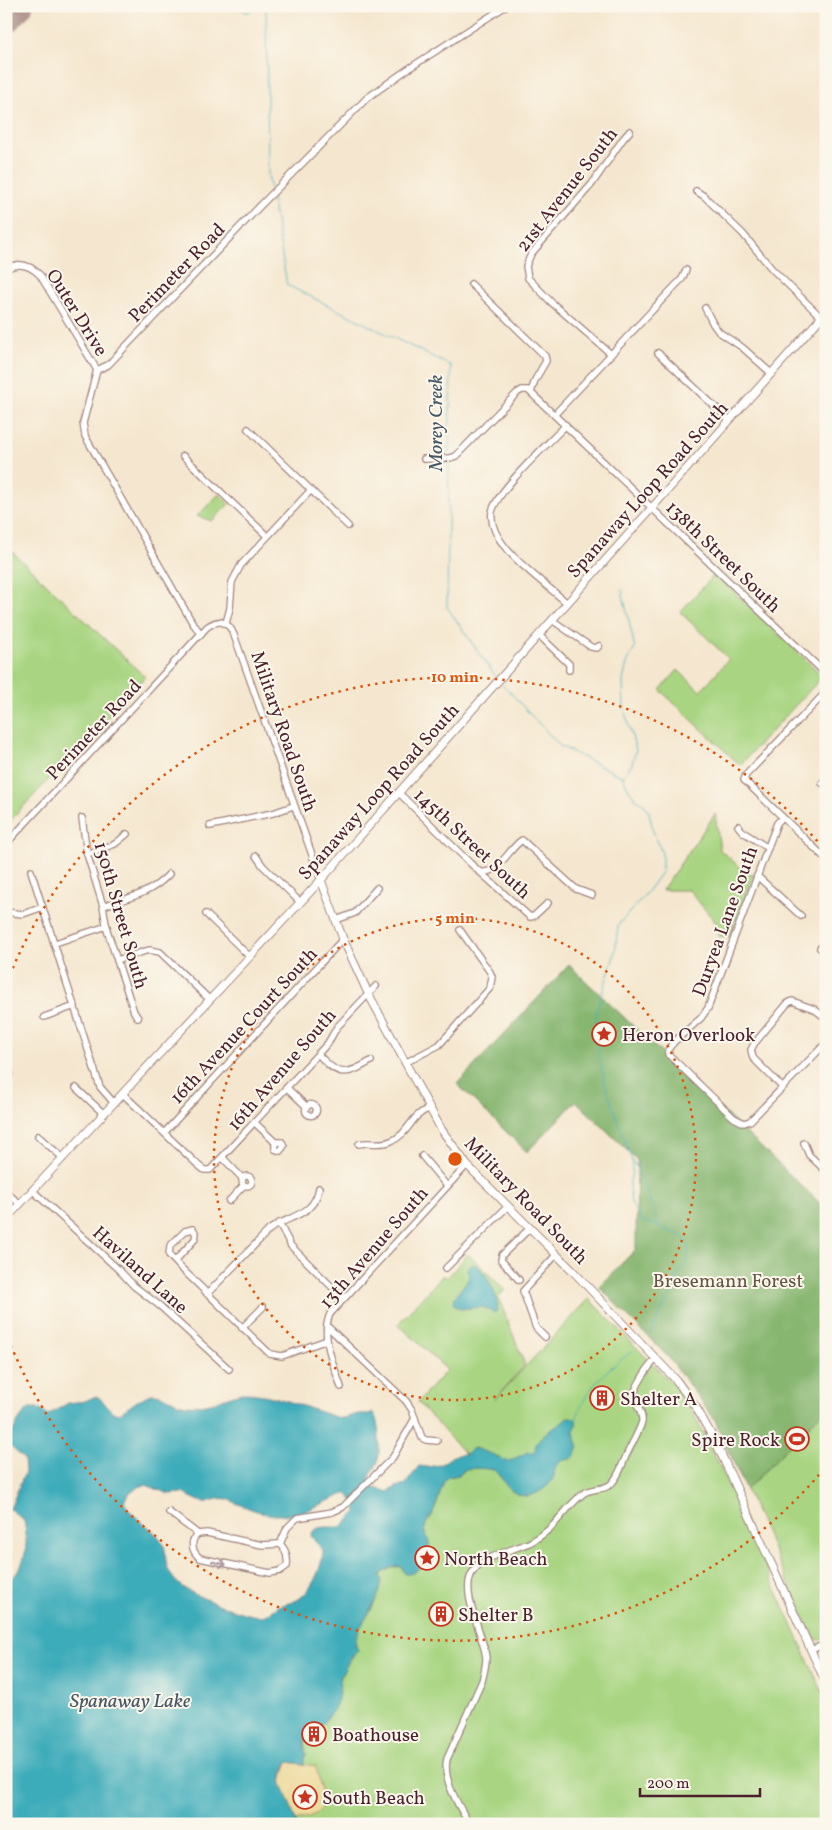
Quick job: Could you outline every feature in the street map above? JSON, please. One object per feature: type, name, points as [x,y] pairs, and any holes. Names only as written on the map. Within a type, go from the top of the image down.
[{"type":"main road","name":"Spanaway Loop Road South","points":[[6,1219],[250,958],[824,314]]},
{"type":"main road","name":"Military Road South","points":[[320,880],[343,939],[368,994],[449,1142],[467,1165],[530,1228],[681,1387],[704,1419],[826,1683]]},
{"type":"street","name":"Perimeter Road","points":[[97,370],[108,365],[366,98],[506,6]]},
{"type":"street","name":"21st Avenue South","points":[[611,354],[539,291],[528,278],[526,266],[532,254],[592,184],[622,139],[630,131]]},
{"type":"street","points":[[696,191],[704,196],[743,234],[772,269],[824,314]]},
{"type":"street","name":"Outer Drive","points":[[6,269],[14,265],[24,265],[40,275],[97,370]]},
{"type":"street","points":[[555,414],[682,279],[686,270]]},
{"type":"street","points":[[424,458],[450,458],[456,456],[520,391],[525,389],[532,392],[535,380],[546,361],[545,356],[471,284]]},
{"type":"street","points":[[705,308],[719,332],[742,348],[771,373]]},
{"type":"street","points":[[658,353],[729,420]]},
{"type":"street","points":[[97,370],[83,423],[84,436],[192,622],[201,634]]},
{"type":"street","name":"138th Street South","points":[[532,392],[826,674]]},
{"type":"street","points":[[566,425],[502,492],[494,507],[492,522],[495,532],[506,549],[567,603]]},
{"type":"street","points":[[248,429],[348,526]]},
{"type":"street","points":[[183,456],[267,536]]},
{"type":"street","points":[[226,623],[230,608],[232,582],[240,565],[311,490]]},
{"type":"street","points":[[552,620],[591,647],[597,648],[599,646]]},
{"type":"street","name":"Perimeter Road","points":[[6,844],[201,634],[215,622],[226,623]]},
{"type":"street","name":"Military Road South","points":[[226,623],[234,635],[320,880]]},
{"type":"street","points":[[539,635],[568,664],[569,670]]},
{"type":"street","points":[[826,692],[746,775],[744,780],[826,858]]},
{"type":"street","name":"145th Street South","points":[[399,793],[480,872],[527,914],[532,917],[548,903]]},
{"type":"street","points":[[210,826],[273,813],[294,806]]},
{"type":"street","name":"150th Street South","points":[[82,818],[87,854],[107,926],[134,1012],[138,1018]]},
{"type":"street","name":"Duryea Lane South","points":[[782,818],[777,823],[708,1008],[701,1018],[674,1042],[668,1052],[702,1088],[734,1118],[744,1124],[750,1121],[782,1087]]},
{"type":"street","points":[[738,826],[743,832],[768,848]]},
{"type":"street","points":[[87,854],[115,844],[127,834]]},
{"type":"street","points":[[480,872],[487,872],[497,866],[522,840],[576,889],[592,896]]},
{"type":"street","points":[[256,856],[262,866],[300,902]]},
{"type":"street","points":[[31,871],[100,1086],[114,1103]]},
{"type":"street","points":[[103,906],[149,891],[169,874]]},
{"type":"street","points":[[757,876],[801,916]]},
{"type":"street","points":[[336,920],[355,913],[377,888]]},
{"type":"street","points":[[6,912],[23,914],[43,907]]},
{"type":"street","points":[[206,914],[250,958]]},
{"type":"street","points":[[54,943],[107,926]]},
{"type":"street","points":[[405,1063],[439,1045],[490,988],[492,978],[490,972],[460,930]]},
{"type":"street","name":"16th Avenue Court South","points":[[165,1132],[343,939]]},
{"type":"street","points":[[820,948],[826,942]]},
{"type":"street","points":[[117,960],[149,950],[160,952],[210,1000]]},
{"type":"street","name":"16th Avenue South","points":[[165,1132],[198,1165],[206,1170],[211,1169],[318,1054],[331,1039],[337,1027],[376,986]]},
{"type":"street","points":[[826,1018],[814,1009],[792,1001],[787,1004],[754,1044],[751,1052],[754,1061],[782,1087],[826,1043]]},
{"type":"street","points":[[44,1017],[75,1006]]},
{"type":"street","points":[[318,1054],[334,1070],[341,1073],[350,1072],[371,1061]]},
{"type":"street","points":[[76,1088],[104,1114]]},
{"type":"street","points":[[287,1088],[307,1107]]},
{"type":"street","points":[[123,1094],[165,1132]]},
{"type":"street","points":[[359,1144],[379,1144],[394,1140],[402,1134],[418,1115],[430,1108]]},
{"type":"street","points":[[255,1123],[275,1142]]},
{"type":"street","points":[[38,1136],[63,1158]]},
{"type":"street","points":[[804,1143],[809,1155],[826,1171]]},
{"type":"street","points":[[422,1156],[447,1186]]},
{"type":"street","points":[[223,1158],[243,1182],[229,1201]]},
{"type":"street","name":"13th Avenue South","points":[[342,1387],[327,1340],[330,1314],[467,1165]]},
{"type":"street","points":[[207,1294],[269,1230],[279,1223],[306,1211],[316,1199],[319,1188]]},
{"type":"street","name":"Haviland Lane","points":[[32,1190],[134,1286],[160,1306],[229,1369]]},
{"type":"street","points":[[6,1192],[20,1204]]},
{"type":"street","points":[[446,1268],[508,1206]]},
{"type":"street","points":[[279,1223],[295,1252],[343,1298]]},
{"type":"street","points":[[519,1280],[501,1260],[507,1250],[530,1228]]},
{"type":"street","points":[[175,1261],[195,1239],[195,1231],[190,1229],[185,1231],[170,1246],[168,1253],[175,1261],[207,1294],[267,1352],[282,1356],[327,1340]]},
{"type":"street","points":[[545,1337],[536,1328],[523,1291],[556,1255]]},
{"type":"street","points":[[242,1328],[263,1307]]},
{"type":"street","points":[[328,1326],[406,1400],[412,1410],[422,1438],[437,1441]]},
{"type":"street","points":[[469,1824],[452,1789],[446,1770],[449,1753],[482,1680],[485,1668],[485,1654],[468,1592],[468,1580],[482,1562],[540,1536],[552,1527],[582,1495],[590,1490],[609,1486],[614,1481],[642,1418],[641,1411],[634,1397],[635,1390],[656,1360]]},
{"type":"street","points":[[280,1544],[287,1528],[297,1518],[338,1510],[349,1501],[393,1457],[415,1418]]},
{"type":"street","points":[[169,1512],[198,1534],[207,1533],[267,1546],[280,1544]]},
{"type":"street","points":[[198,1534],[193,1540],[192,1547],[200,1558],[270,1573],[280,1572],[287,1566],[288,1560],[285,1549],[280,1544]]},
{"type":"street","points":[[811,1650],[826,1644]]},
{"type":"green space","points":[[219,494],[229,504],[212,521],[197,516]]},
{"type":"green space","points":[[6,546],[145,677],[6,825]]},
{"type":"green space","points":[[715,574],[823,676],[740,765],[660,690],[678,670],[700,691],[729,659],[680,612]]},
{"type":"green space","points":[[715,814],[720,850],[748,874],[754,875],[729,937],[719,936],[717,924],[689,890],[662,890]]},
{"type":"green space","name":"Bresemann Forest","points":[[569,965],[826,1209],[826,1408],[746,1490],[715,1420],[669,1358],[599,1287],[636,1249],[637,1160],[576,1101],[527,1152],[457,1084]]},
{"type":"green space","points":[[468,1254],[505,1290],[498,1297],[525,1365],[494,1400],[589,1299],[682,1394],[720,1466],[826,1700],[826,1824],[297,1824],[282,1784],[306,1755],[305,1743],[310,1730],[316,1723],[327,1717],[335,1707],[340,1679],[346,1666],[358,1650],[356,1645],[357,1634],[371,1611],[380,1575],[396,1567],[401,1567],[405,1574],[429,1544],[425,1529],[426,1523],[432,1516],[444,1481],[448,1477],[459,1475],[466,1469],[465,1454],[418,1402],[447,1370],[398,1324],[443,1275],[447,1278]],"holes":[[[469,1278],[488,1279],[498,1305],[497,1311],[483,1307],[464,1286]]]},
{"type":"green space","points":[[826,1408],[826,1637],[819,1640],[813,1637],[746,1490]]},
{"type":"sand","name":"South Beach","points":[[288,1762],[316,1766],[324,1805],[317,1814],[295,1821],[281,1781]]},
{"type":"water","points":[[471,1265],[477,1265],[485,1274],[495,1292],[497,1311],[494,1313],[483,1307],[460,1309],[453,1304],[454,1298],[469,1278],[467,1268]]},
{"type":"water","name":"Spanaway Lake","points":[[152,1394],[180,1404],[203,1405],[236,1394],[267,1396],[339,1418],[373,1413],[377,1422],[379,1450],[378,1461],[369,1480],[372,1487],[388,1492],[396,1487],[405,1485],[419,1466],[440,1465],[453,1456],[465,1454],[474,1448],[495,1455],[504,1461],[533,1452],[540,1438],[568,1417],[573,1417],[576,1421],[574,1433],[578,1443],[578,1451],[573,1458],[562,1461],[557,1465],[553,1479],[547,1486],[540,1492],[528,1496],[520,1495],[510,1490],[497,1472],[490,1469],[466,1469],[459,1475],[448,1477],[444,1481],[436,1507],[425,1527],[429,1549],[425,1559],[419,1569],[410,1574],[405,1574],[401,1567],[396,1567],[380,1575],[379,1593],[357,1634],[356,1643],[358,1650],[350,1659],[341,1676],[338,1699],[334,1709],[318,1729],[311,1727],[304,1743],[306,1755],[304,1764],[287,1762],[281,1781],[297,1824],[6,1824],[6,1584],[13,1578],[22,1564],[26,1547],[24,1521],[10,1509],[25,1472],[24,1459],[9,1445],[11,1435],[23,1414],[31,1408],[37,1408],[48,1415],[68,1403],[85,1401],[96,1396],[118,1414]],"holes":[[[146,1485],[169,1494],[182,1493],[204,1503],[218,1499],[227,1499],[260,1512],[279,1515],[296,1514],[348,1494],[357,1512],[341,1527],[323,1527],[313,1532],[311,1536],[323,1551],[321,1564],[312,1585],[297,1600],[279,1606],[268,1614],[260,1616],[242,1613],[205,1599],[185,1589],[175,1580],[166,1561],[163,1543],[154,1532],[132,1513],[124,1502],[132,1490]]]},
{"type":"waterway","name":"Morey Creek","points":[[238,6],[247,13],[256,6]]},
{"type":"waterway","name":"Morey Creek","points":[[266,6],[268,173],[270,188]]},
{"type":"waterway","name":"Morey Creek","points":[[272,198],[287,285],[451,366],[449,455]]},
{"type":"waterway","name":"Morey Creek","points":[[449,461],[447,607],[495,676]]},
{"type":"waterway","points":[[622,590],[635,648],[627,663],[623,681],[624,709],[636,750],[632,764],[623,777],[635,798],[644,804],[649,812],[653,831],[662,853],[662,871],[644,896],[618,925],[615,953],[596,1012],[598,1047],[604,1081],[632,1161],[629,1186],[631,1203],[641,1220],[682,1236],[687,1242],[689,1251],[687,1261],[676,1279],[650,1335]]},
{"type":"waterway","name":"Morey Creek","points":[[503,685],[560,746],[623,777]]},
{"type":"waterway","points":[[632,1161],[649,1197],[658,1226]]},
{"type":"waterway","points":[[576,1420],[585,1398],[598,1380],[633,1351]]},
{"type":"runway","points":[[6,20],[19,6]]},
{"type":"place","name":"Heron Overlook","points":[[604,1034]]},
{"type":"place","name":"Shelter A","points":[[602,1398]]},
{"type":"place","name":"Spire Rock","points":[[797,1439]]},
{"type":"place","name":"North Beach","points":[[427,1558]]},
{"type":"place","name":"Shelter B","points":[[441,1614]]},
{"type":"place","name":"Boathouse","points":[[314,1734]]},
{"type":"place","name":"South Beach","points":[[305,1797]]}]
